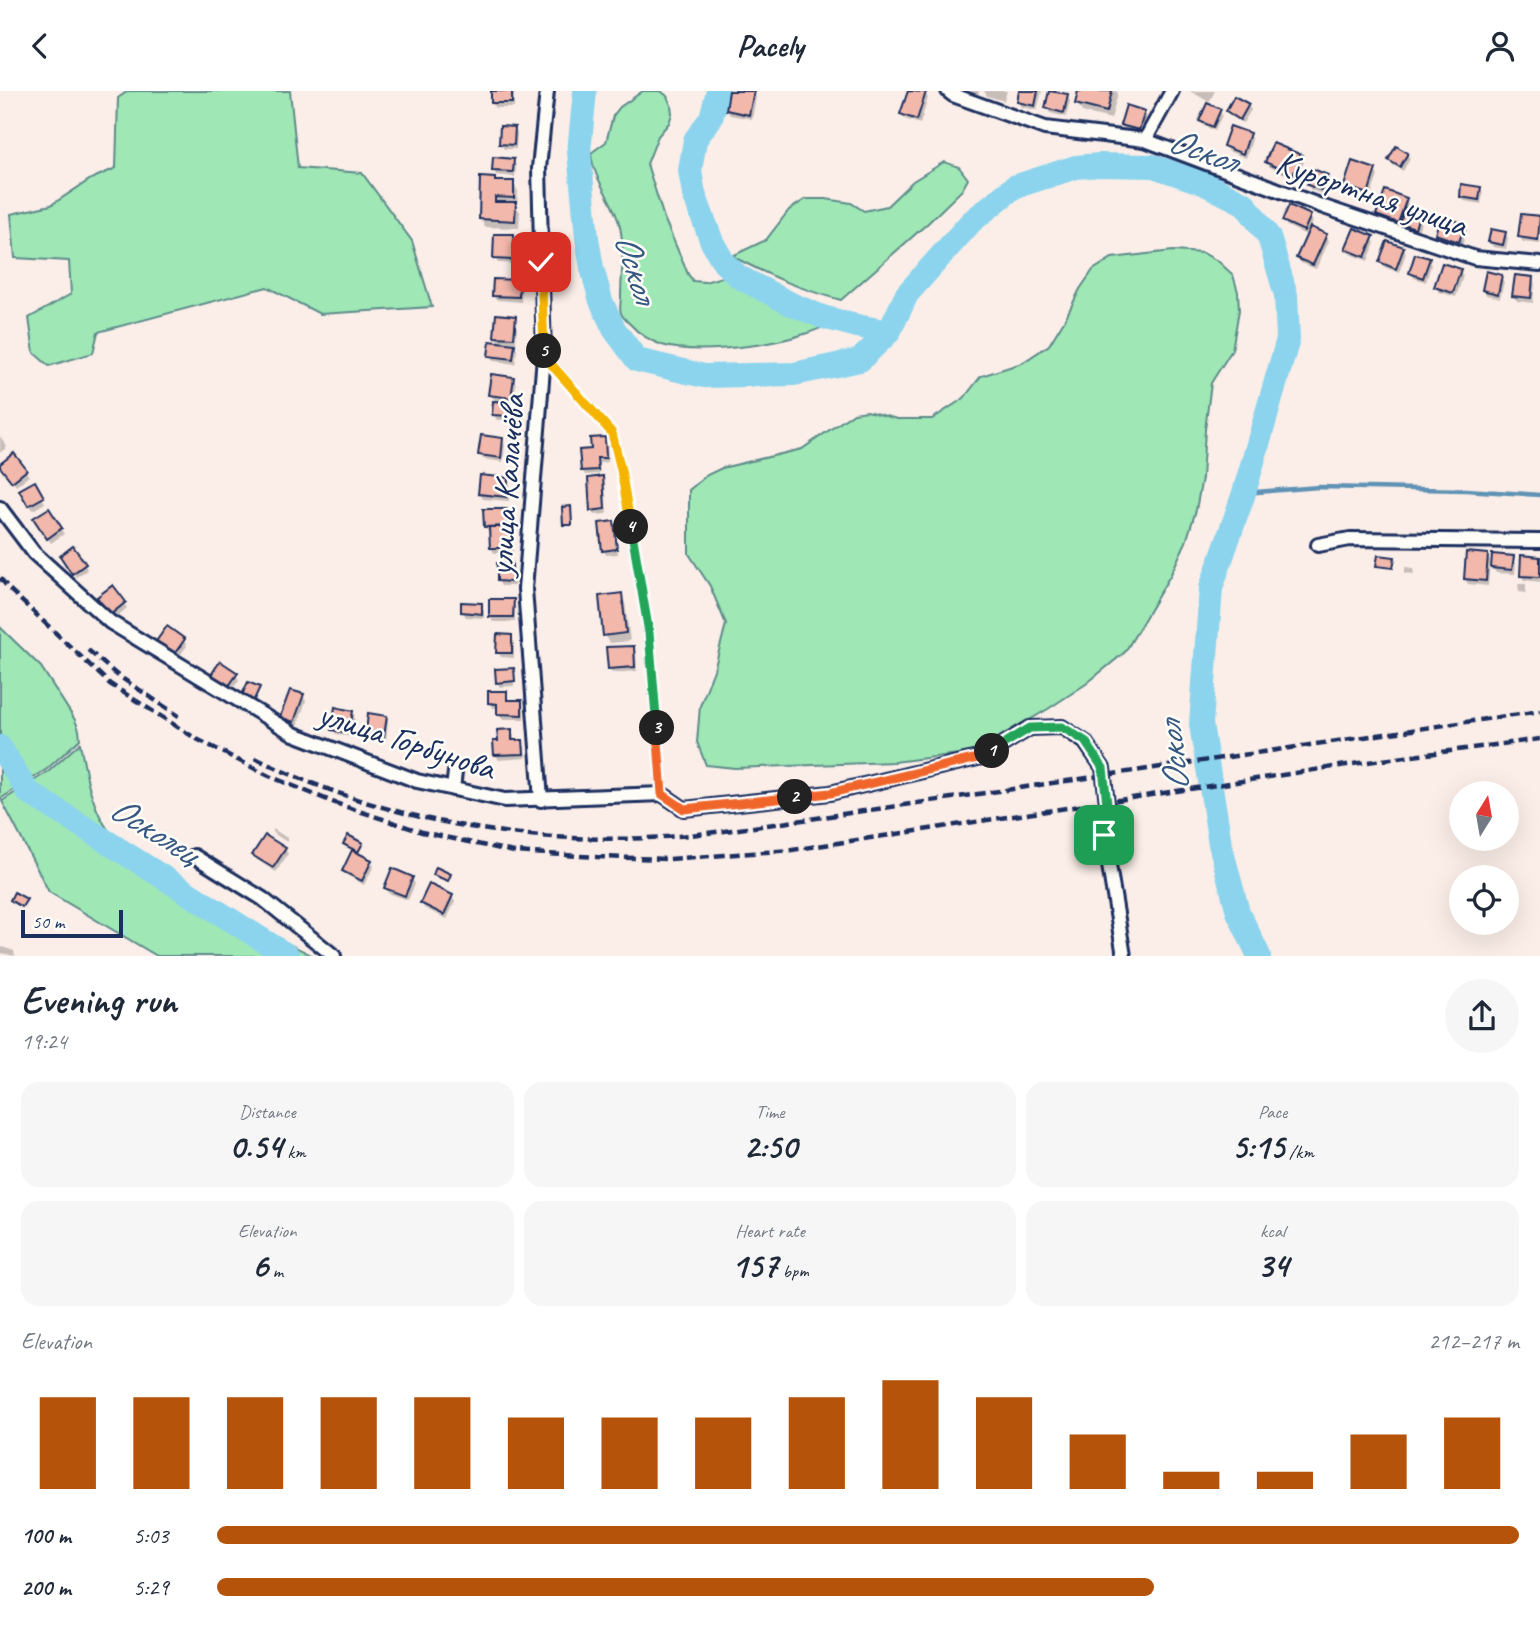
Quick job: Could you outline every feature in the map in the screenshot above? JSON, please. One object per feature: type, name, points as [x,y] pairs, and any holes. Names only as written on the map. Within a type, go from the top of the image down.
[{"type":"street","name":"улица Калачёва","points":[[541,800],[525,589],[544,356],[539,168],[547,91]]},
{"type":"street","name":"Курортная улица","points":[[948,91],[1045,128],[1145,140],[1324,207],[1475,258],[1540,264]]},
{"type":"street","points":[[1145,140],[1172,91]]},
{"type":"street","name":"улица Горбунова","points":[[0,507],[34,553],[110,622],[294,734],[417,781],[505,800],[662,794],[684,809],[830,793],[982,757],[1030,728],[1062,727],[1085,741],[1103,768],[1108,813],[1104,835],[1124,956]]},
{"type":"street","points":[[1318,545],[1350,539],[1540,541]]},
{"type":"street","points":[[453,789],[455,772]]},
{"type":"street","points":[[194,856],[264,899],[334,956]]},
{"type":"lane","points":[[544,356],[612,433],[621,470],[649,633],[662,794]]},
{"type":"green space","points":[[128,91],[290,91],[298,168],[362,173],[412,241],[432,307],[320,314],[267,287],[98,332],[93,353],[49,366],[34,353],[29,318],[71,294],[69,261],[15,258],[11,214],[51,205],[91,179],[116,168],[118,98]]},
{"type":"green space","points":[[643,91],[661,91],[671,105],[669,123],[658,136],[647,164],[664,218],[693,281],[705,282],[725,276],[778,301],[834,321],[799,336],[776,341],[750,346],[700,349],[662,345],[641,334],[624,318],[620,309],[623,253],[620,227],[596,172],[591,153],[606,142],[613,116],[620,107]]},
{"type":"green space","points":[[944,162],[959,167],[968,179],[962,190],[841,300],[785,281],[732,256],[766,240],[789,210],[806,199],[851,203],[864,211],[887,206],[913,181]]},
{"type":"green space","points":[[1173,251],[1203,253],[1219,262],[1233,275],[1239,310],[1232,350],[1211,383],[1202,478],[1186,542],[1171,574],[1125,652],[1086,684],[975,752],[894,762],[735,768],[706,765],[697,742],[700,706],[714,670],[726,624],[710,586],[689,554],[689,490],[707,475],[722,468],[802,449],[854,413],[867,411],[897,419],[932,419],[964,398],[981,376],[1022,363],[1049,345],[1093,270],[1112,258]]},
{"type":"green space","points":[[0,627],[41,667],[75,720],[80,739],[47,769],[0,799]]},
{"type":"green space","points":[[80,743],[95,806],[105,825],[122,846],[143,862],[234,916],[313,956],[157,956],[49,892],[2,801],[49,771]]},
{"type":"building","points":[[491,91],[512,91],[512,103],[491,103]]},
{"type":"building","points":[[729,91],[754,91],[749,115],[726,110]]},
{"type":"building","points":[[908,91],[926,92],[917,120],[900,114]]},
{"type":"building","points":[[1019,91],[1038,91],[1035,106],[1017,102]]},
{"type":"building","points":[[1049,91],[1068,94],[1064,113],[1045,108]]},
{"type":"building","points":[[1078,91],[1112,91],[1107,112],[1075,104]]},
{"type":"building","points":[[1234,96],[1249,104],[1240,120],[1226,111]]},
{"type":"building","points":[[1207,103],[1221,109],[1213,127],[1199,121]]},
{"type":"building","points":[[1126,105],[1145,111],[1139,130],[1120,125]]},
{"type":"building","points":[[500,126],[515,127],[514,145],[499,144]]},
{"type":"building","points":[[1230,126],[1250,133],[1243,154],[1223,146]]},
{"type":"building","points":[[1273,143],[1302,155],[1293,175],[1265,162]]},
{"type":"building","points":[[1396,146],[1408,153],[1400,167],[1388,160]]},
{"type":"building","points":[[493,157],[514,159],[513,172],[492,171]]},
{"type":"building","points":[[1352,161],[1376,169],[1368,194],[1344,186]]},
{"type":"building","points":[[1313,169],[1328,175],[1321,190],[1307,185]]},
{"type":"building","points":[[480,177],[495,178],[495,181],[514,181],[514,198],[495,197],[495,202],[516,202],[515,221],[479,219]]},
{"type":"building","points":[[1461,184],[1481,187],[1479,200],[1460,197]]},
{"type":"building","points":[[1385,190],[1407,198],[1398,223],[1376,215]]},
{"type":"building","points":[[1289,205],[1311,215],[1304,231],[1282,221]]},
{"type":"building","points":[[1405,208],[1420,213],[1415,228],[1400,223]]},
{"type":"building","points":[[1521,214],[1540,216],[1538,240],[1518,237]]},
{"type":"building","points":[[1441,215],[1465,224],[1459,242],[1435,234]]},
{"type":"building","points":[[1310,227],[1327,234],[1313,265],[1296,258]]},
{"type":"building","points":[[1354,228],[1374,236],[1365,257],[1345,249]]},
{"type":"building","points":[[1491,229],[1506,232],[1503,245],[1488,242]]},
{"type":"building","points":[[494,234],[514,234],[513,260],[493,259]]},
{"type":"building","points":[[1387,241],[1404,247],[1396,269],[1379,262]]},
{"type":"building","points":[[1415,254],[1430,258],[1423,278],[1409,273]]},
{"type":"building","points":[[1442,263],[1461,269],[1453,293],[1434,287]]},
{"type":"building","points":[[1486,271],[1502,275],[1498,294],[1482,290]]},
{"type":"building","points":[[1515,275],[1533,277],[1531,298],[1512,296]]},
{"type":"building","points":[[493,279],[520,280],[519,297],[492,296]]},
{"type":"building","points":[[496,314],[516,316],[514,338],[494,337]]},
{"type":"building","points":[[490,341],[515,344],[513,359],[488,356]]},
{"type":"building","points":[[491,374],[514,377],[511,398],[488,395]]},
{"type":"building","points":[[493,401],[509,402],[509,416],[492,415]]},
{"type":"building","points":[[481,435],[503,438],[501,458],[478,455]]},
{"type":"building","points":[[605,437],[606,458],[597,458],[598,470],[581,471],[579,450],[591,449],[590,438]]},
{"type":"building","points":[[14,453],[27,470],[12,482],[0,464]]},
{"type":"building","points":[[480,475],[508,478],[507,497],[478,494]]},
{"type":"building","points":[[603,476],[605,509],[590,511],[588,478]]},
{"type":"building","points":[[35,481],[44,497],[28,506],[19,490]]},
{"type":"building","points":[[571,506],[572,525],[563,525],[562,507]]},
{"type":"building","points":[[49,508],[62,528],[47,539],[33,518]]},
{"type":"building","points":[[483,509],[507,509],[508,526],[484,527]]},
{"type":"building","points":[[614,521],[617,549],[602,551],[599,523]]},
{"type":"building","points":[[489,527],[511,527],[511,548],[490,548]]},
{"type":"building","points":[[73,546],[86,564],[72,574],[60,556]]},
{"type":"building","points":[[1466,552],[1488,554],[1486,581],[1464,579]]},
{"type":"building","points":[[1492,554],[1514,556],[1512,570],[1491,568]]},
{"type":"building","points":[[1378,555],[1395,557],[1393,568],[1376,566]]},
{"type":"building","points":[[1521,555],[1540,557],[1540,577],[1520,576]]},
{"type":"building","points":[[497,563],[512,563],[512,582],[497,581]]},
{"type":"building","points":[[113,585],[126,602],[110,615],[97,597]]},
{"type":"building","points":[[622,593],[626,633],[603,636],[599,596]]},
{"type":"building","points":[[489,599],[514,599],[513,617],[489,617]]},
{"type":"building","points":[[461,602],[482,603],[482,614],[461,612]]},
{"type":"building","points":[[167,626],[185,639],[173,656],[155,643]]},
{"type":"building","points":[[497,634],[512,635],[512,653],[496,653]]},
{"type":"building","points":[[634,646],[635,667],[608,669],[606,647]]},
{"type":"building","points":[[220,661],[238,673],[228,687],[211,675]]},
{"type":"building","points":[[514,668],[515,681],[496,683],[495,669]]},
{"type":"building","points":[[248,682],[260,687],[253,702],[241,697]]},
{"type":"building","points":[[290,690],[304,694],[294,722],[280,717]]},
{"type":"building","points":[[488,691],[507,691],[507,700],[522,700],[522,715],[497,714],[497,704],[488,703]]},
{"type":"building","points":[[335,707],[353,711],[349,733],[331,730]]},
{"type":"building","points":[[368,713],[387,716],[384,736],[366,733]]},
{"type":"building","points":[[512,729],[512,740],[523,740],[524,754],[494,755],[493,741],[498,741],[497,730]]},
{"type":"building","points":[[265,835],[286,848],[273,868],[252,855]]},
{"type":"building","points":[[348,835],[363,843],[358,852],[343,844]]},
{"type":"building","points":[[352,850],[372,860],[362,881],[342,871]]},
{"type":"building","points":[[436,867],[451,874],[448,881],[433,875]]},
{"type":"building","points":[[392,868],[413,877],[405,896],[384,888]]},
{"type":"building","points":[[429,884],[453,895],[444,915],[420,903]]},
{"type":"building","points":[[14,892],[27,899],[22,907],[10,900]]},
{"type":"waterway","name":"Оскол","points":[[585,91],[579,152],[587,238],[601,301],[614,329],[637,360],[704,376],[794,374],[860,360],[889,332],[907,294],[971,222],[1014,187],[1076,167],[1153,166],[1203,183],[1245,204],[1269,237],[1286,295],[1288,339],[1244,493],[1211,588],[1201,724],[1220,844],[1238,912],[1259,956]]},
{"type":"waterway","points":[[718,91],[711,118],[695,140],[690,171],[694,194],[712,242],[724,263],[739,277],[791,304],[823,317],[889,332]]},
{"type":"waterway","points":[[1244,493],[1319,487],[1466,490],[1540,495]]},
{"type":"waterway","name":"Осколец","points":[[0,747],[28,792],[288,956]]},
{"type":"railway","points":[[0,578],[110,684],[195,738],[269,776],[335,803],[422,832],[514,852],[669,859],[792,850],[1360,763],[1540,739]]},
{"type":"railway","points":[[88,650],[117,675],[179,716]]},
{"type":"railway","points":[[255,758],[356,799],[408,814],[515,833],[624,839],[747,828],[1540,711]]},
{"type":"route","points":[[541,262],[544,356],[612,433],[621,470],[649,633],[662,794],[684,809],[830,793],[982,757],[1030,728],[1062,727],[1085,741],[1103,768],[1108,813],[1104,835]]}]
